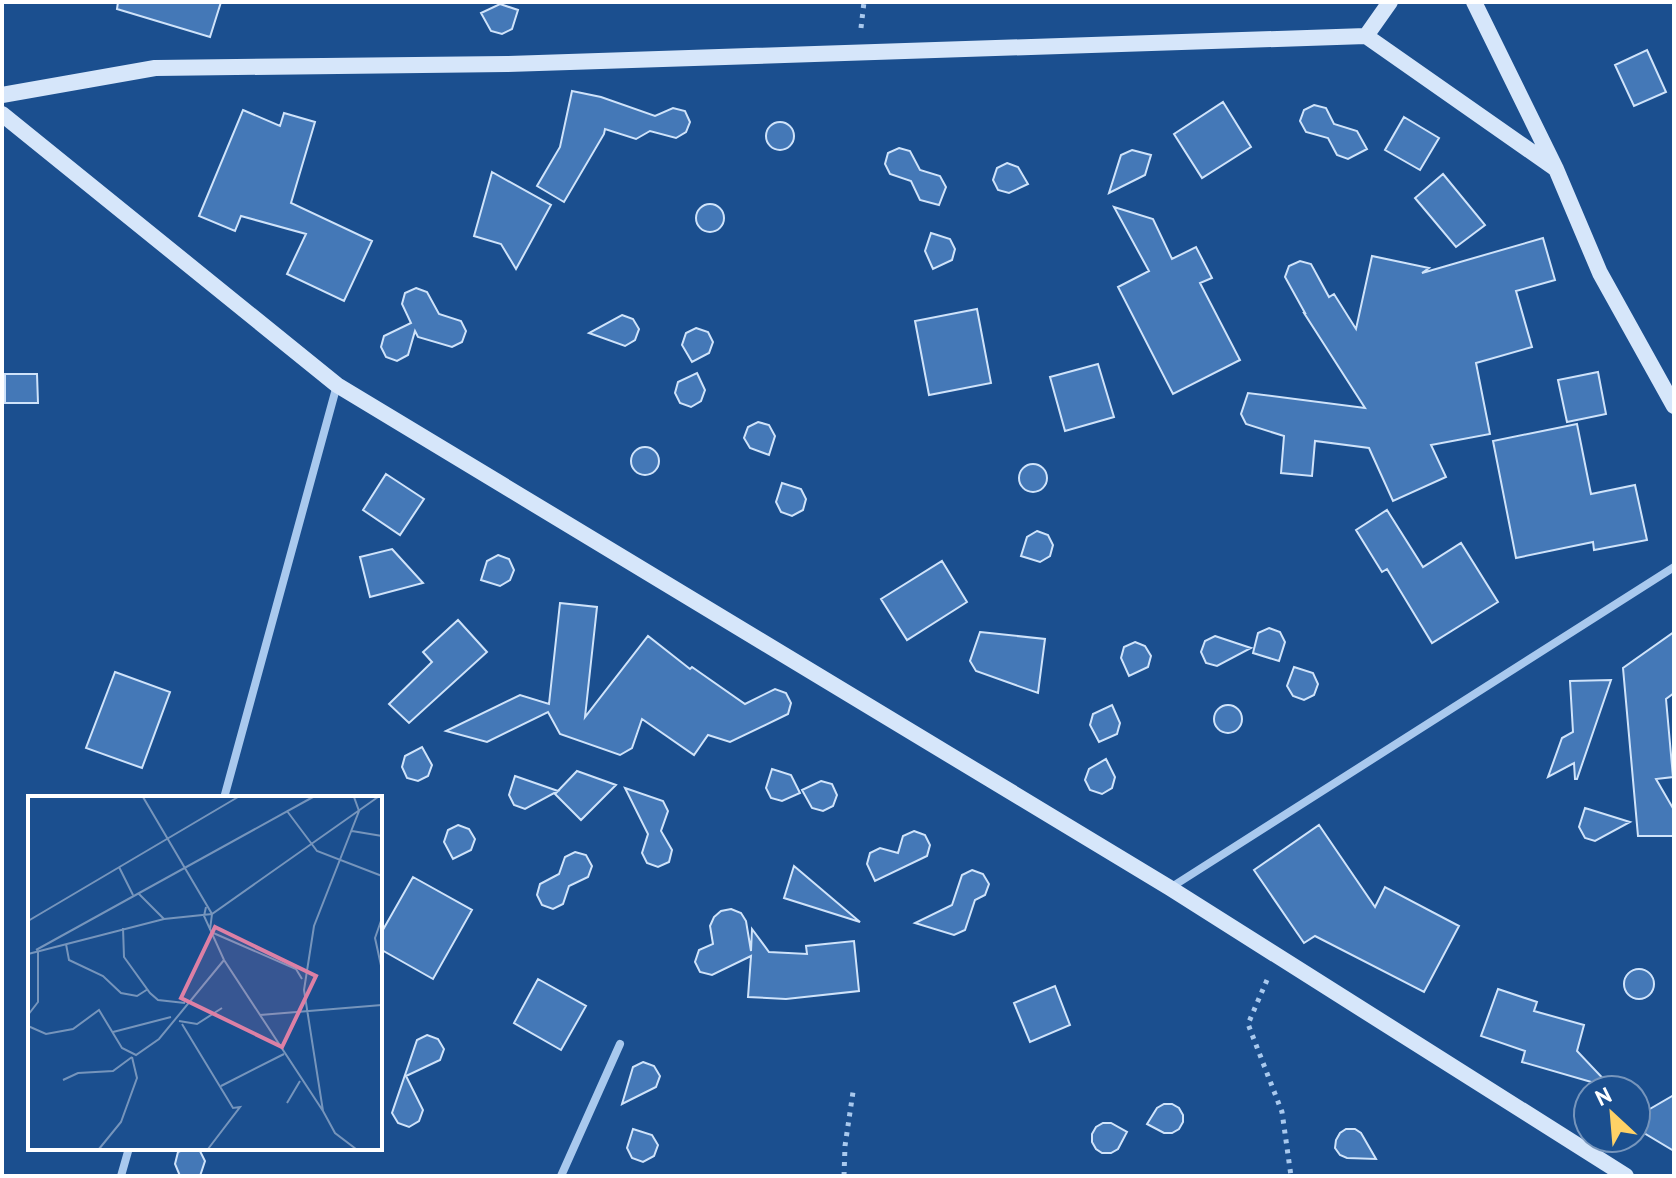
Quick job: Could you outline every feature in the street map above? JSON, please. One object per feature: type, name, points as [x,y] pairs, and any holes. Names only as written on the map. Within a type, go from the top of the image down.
[{"type":"street","points":[[1366,36],[1390,2]]},
{"type":"street","points":[[1474,2],[1556,169],[1600,273],[1674,406]]},
{"type":"street","points":[[2,95],[155,68],[507,64],[1366,36],[1556,169]]},
{"type":"street","points":[[2,114],[337,385],[1170,888],[1626,1176]]},
{"type":"street","points":[[225,796],[337,385]]},
{"type":"street","points":[[1170,888],[1674,567]]},
{"type":"street","points":[[561,1176],[620,1044]]},
{"type":"street","points":[[121,1176],[128,1150]]},
{"type":"path","points":[[1277,955],[1248,1024],[1282,1112],[1291,1176]]},
{"type":"path","points":[[844,1176],[853,1092]]},
{"type":"building","points":[[118,2],[221,2],[210,37],[117,9]]},
{"type":"building","points":[[500,4],[518,10],[512,29],[502,34],[491,31],[481,13]]},
{"type":"building","points":[[1647,50],[1666,92],[1634,106],[1615,65]]},
{"type":"building","points":[[572,91],[601,97],[655,116],[673,108],[685,111],[690,122],[686,132],[676,138],[650,131],[636,139],[605,129],[564,202],[537,186],[560,147]]},
{"type":"building","points":[[1223,102],[1251,147],[1202,178],[1174,134]]},
{"type":"building","points":[[1314,105],[1326,108],[1334,124],[1357,131],[1367,149],[1348,159],[1337,155],[1328,138],[1306,132],[1300,121],[1304,110]]},
{"type":"building","points":[[243,110],[280,126],[284,113],[315,122],[291,203],[372,241],[344,301],[287,274],[306,234],[241,216],[235,231],[199,216]]},
{"type":"building","points":[[1404,117],[1439,138],[1420,170],[1385,150]]},
{"type":"building","points":[[780,122],[790,126],[794,136],[790,146],[780,150],[770,146],[766,136],[770,126]]},
{"type":"building","points":[[899,148],[910,151],[920,170],[940,176],[946,187],[939,205],[920,200],[911,181],[890,174],[885,164],[888,153]]},
{"type":"building","points":[[1132,150],[1151,155],[1145,175],[1109,193],[1121,155]]},
{"type":"building","points":[[1007,163],[1018,167],[1028,184],[1009,193],[998,190],[993,180],[997,168]]},
{"type":"building","points":[[492,172],[551,205],[516,269],[501,244],[474,236]]},
{"type":"building","points":[[1443,174],[1485,225],[1456,247],[1415,198]]},
{"type":"building","points":[[710,204],[720,208],[724,218],[720,228],[710,232],[700,228],[696,218],[700,208]]},
{"type":"building","points":[[1114,207],[1153,219],[1172,259],[1196,247],[1212,278],[1200,283],[1240,360],[1173,394],[1118,287],[1149,271]]},
{"type":"building","points":[[931,233],[950,239],[955,249],[952,260],[933,269],[925,251]]},
{"type":"building","points":[[1543,238],[1555,280],[1516,291],[1532,347],[1476,363],[1490,434],[1431,445],[1446,477],[1393,501],[1369,448],[1315,441],[1312,476],[1281,473],[1284,436],[1246,424],[1241,414],[1248,393],[1365,408],[1304,313],[1285,277],[1289,266],[1300,261],[1311,264],[1329,297],[1334,294],[1356,329],[1372,256],[1429,268],[1422,273]]},
{"type":"building","points":[[416,288],[427,292],[439,314],[461,321],[466,331],[462,342],[452,347],[418,337],[415,331],[408,355],[397,361],[386,357],[381,347],[384,336],[411,323],[402,304],[405,293]]},
{"type":"building","points":[[977,309],[991,383],[929,395],[915,321]]},
{"type":"building","points":[[622,315],[633,319],[639,329],[635,340],[625,346],[589,333]]},
{"type":"building","points":[[696,328],[708,332],[713,342],[709,353],[692,362],[682,345],[686,333]]},
{"type":"building","points":[[1098,364],[1114,417],[1065,431],[1050,377]]},
{"type":"building","points":[[1598,372],[1606,414],[1567,422],[1558,380]]},
{"type":"building","points":[[697,373],[705,390],[701,401],[691,407],[680,403],[675,393],[678,382]]},
{"type":"building","points":[[5,374],[37,374],[38,403],[5,403]]},
{"type":"building","points":[[758,422],[769,425],[775,436],[769,455],[750,448],[744,438],[748,427]]},
{"type":"building","points":[[1577,424],[1591,494],[1635,485],[1647,540],[1594,550],[1593,542],[1516,558],[1493,441]]},
{"type":"building","points":[[645,447],[655,451],[659,461],[655,471],[645,475],[635,471],[631,461],[635,451]]},
{"type":"building","points":[[1033,464],[1043,468],[1047,478],[1043,488],[1033,492],[1023,488],[1019,478],[1023,468]]},
{"type":"building","points":[[386,474],[424,499],[400,535],[363,510]]},
{"type":"building","points":[[782,483],[801,489],[806,499],[803,510],[792,516],[781,512],[776,502]]},
{"type":"building","points":[[1387,510],[1423,567],[1461,543],[1498,602],[1432,643],[1387,569],[1382,572],[1356,530]]},
{"type":"building","points":[[1037,531],[1048,535],[1053,545],[1050,556],[1040,562],[1021,556],[1027,537]]},
{"type":"building","points":[[392,549],[423,583],[370,597],[360,557]]},
{"type":"building","points":[[498,555],[509,559],[514,570],[510,580],[500,586],[481,580],[487,561]]},
{"type":"building","points":[[942,561],[967,602],[907,640],[881,599]]},
{"type":"building","points":[[560,603],[597,607],[585,717],[648,636],[690,669],[692,667],[745,704],[775,689],[786,693],[791,703],[788,714],[730,742],[708,735],[694,755],[642,719],[632,748],[620,755],[560,734],[548,712],[487,742],[446,731],[520,695],[549,704]]},
{"type":"building","points":[[458,620],[487,652],[409,723],[389,704],[432,662],[423,652]]},
{"type":"building","points":[[1269,628],[1280,632],[1285,642],[1279,661],[1253,653],[1258,633]]},
{"type":"building","points":[[980,632],[1045,639],[1038,693],[976,671],[970,661]]},
{"type":"building","points":[[1674,632],[1674,693],[1666,699],[1673,777],[1656,779],[1674,810],[1674,836],[1638,836],[1623,668]]},
{"type":"building","points":[[1215,636],[1251,648],[1217,666],[1206,663],[1201,652],[1205,641]]},
{"type":"building","points":[[1135,642],[1145,646],[1151,656],[1148,667],[1129,676],[1121,658],[1124,647]]},
{"type":"building","points":[[1294,667],[1313,673],[1318,684],[1314,695],[1304,700],[1293,696],[1287,686]]},
{"type":"building","points":[[115,672],[170,692],[142,768],[86,748]]},
{"type":"building","points":[[1611,680],[1577,779],[1574,763],[1548,777],[1562,738],[1573,732],[1570,681]]},
{"type":"building","points":[[1112,705],[1120,723],[1117,734],[1099,742],[1090,725],[1093,714]]},
{"type":"building","points":[[1228,705],[1238,709],[1242,719],[1238,729],[1228,733],[1218,729],[1214,719],[1218,709]]},
{"type":"building","points":[[422,747],[432,765],[428,776],[418,781],[407,778],[402,767],[405,756]]},
{"type":"building","points":[[1106,759],[1115,777],[1112,788],[1102,794],[1090,790],[1085,780],[1089,769]]},
{"type":"building","points":[[772,769],[791,775],[800,793],[782,801],[771,798],[766,788]]},
{"type":"building","points":[[577,771],[616,785],[581,820],[555,794]]},
{"type":"building","points":[[515,776],[558,791],[525,809],[514,805],[509,795]]},
{"type":"building","points":[[821,781],[832,784],[837,795],[833,806],[823,811],[812,808],[802,790]]},
{"type":"building","points":[[625,788],[663,801],[668,811],[661,831],[672,850],[669,862],[658,867],[647,863],[642,853],[648,834]]},
{"type":"building","points":[[1585,808],[1630,822],[1595,841],[1585,838],[1579,827]]},
{"type":"building","points":[[458,825],[469,829],[475,839],[471,850],[453,859],[444,842],[448,830]]},
{"type":"building","points":[[1319,825],[1375,907],[1385,887],[1459,926],[1424,992],[1315,936],[1304,943],[1254,870]]},
{"type":"building","points":[[914,831],[925,835],[930,845],[927,856],[875,881],[867,864],[870,853],[880,848],[898,853],[903,836]]},
{"type":"building","points":[[575,852],[586,855],[592,866],[588,877],[569,886],[563,904],[553,909],[542,905],[537,895],[540,884],[559,874],[565,857]]},
{"type":"building","points":[[794,866],[860,922],[784,898]]},
{"type":"building","points":[[972,870],[983,874],[989,884],[985,895],[975,900],[965,930],[954,935],[915,923],[952,905],[962,875]]},
{"type":"building","points":[[413,877],[472,910],[433,979],[382,950],[382,931]]},
{"type":"building","points":[[731,909],[741,913],[746,921],[751,951],[752,929],[769,952],[807,954],[806,946],[854,941],[859,991],[786,999],[748,997],[751,956],[712,975],[700,972],[695,962],[699,950],[713,944],[710,926],[714,917],[721,911]]},
{"type":"building","points":[[1639,969],[1650,973],[1654,984],[1650,995],[1639,999],[1628,995],[1624,984],[1628,973]]},
{"type":"building","points":[[538,979],[586,1006],[561,1050],[514,1023]]},
{"type":"building","points":[[1055,986],[1070,1025],[1030,1042],[1014,1003]]},
{"type":"building","points":[[1498,989],[1537,1002],[1534,1011],[1584,1025],[1577,1051],[1599,1074],[1572,1074],[1572,1076],[1522,1062],[1525,1051],[1481,1036]]},
{"type":"building","points":[[427,1035],[438,1039],[444,1049],[440,1060],[406,1076],[423,1110],[419,1121],[409,1127],[398,1123],[392,1113],[417,1040]]},
{"type":"building","points":[[643,1062],[654,1066],[660,1076],[656,1087],[622,1104],[633,1067]]},
{"type":"building","points":[[1674,1095],[1674,1151],[1652,1138],[1652,1108]]},
{"type":"building","points":[[1164,1104],[1179,1108],[1183,1115],[1179,1129],[1172,1133],[1164,1133],[1147,1124],[1157,1108]]},
{"type":"building","points":[[1111,1123],[1127,1132],[1118,1149],[1111,1153],[1102,1153],[1092,1142],[1096,1127]]},
{"type":"building","points":[[633,1129],[652,1135],[658,1145],[654,1156],[643,1162],[632,1158],[627,1148]]},
{"type":"building","points":[[1346,1129],[1361,1133],[1376,1159],[1340,1155],[1335,1148],[1336,1140]]},
{"type":"building","points":[[200,1151],[205,1161],[200,1176],[180,1176],[175,1164],[178,1152]]}]
